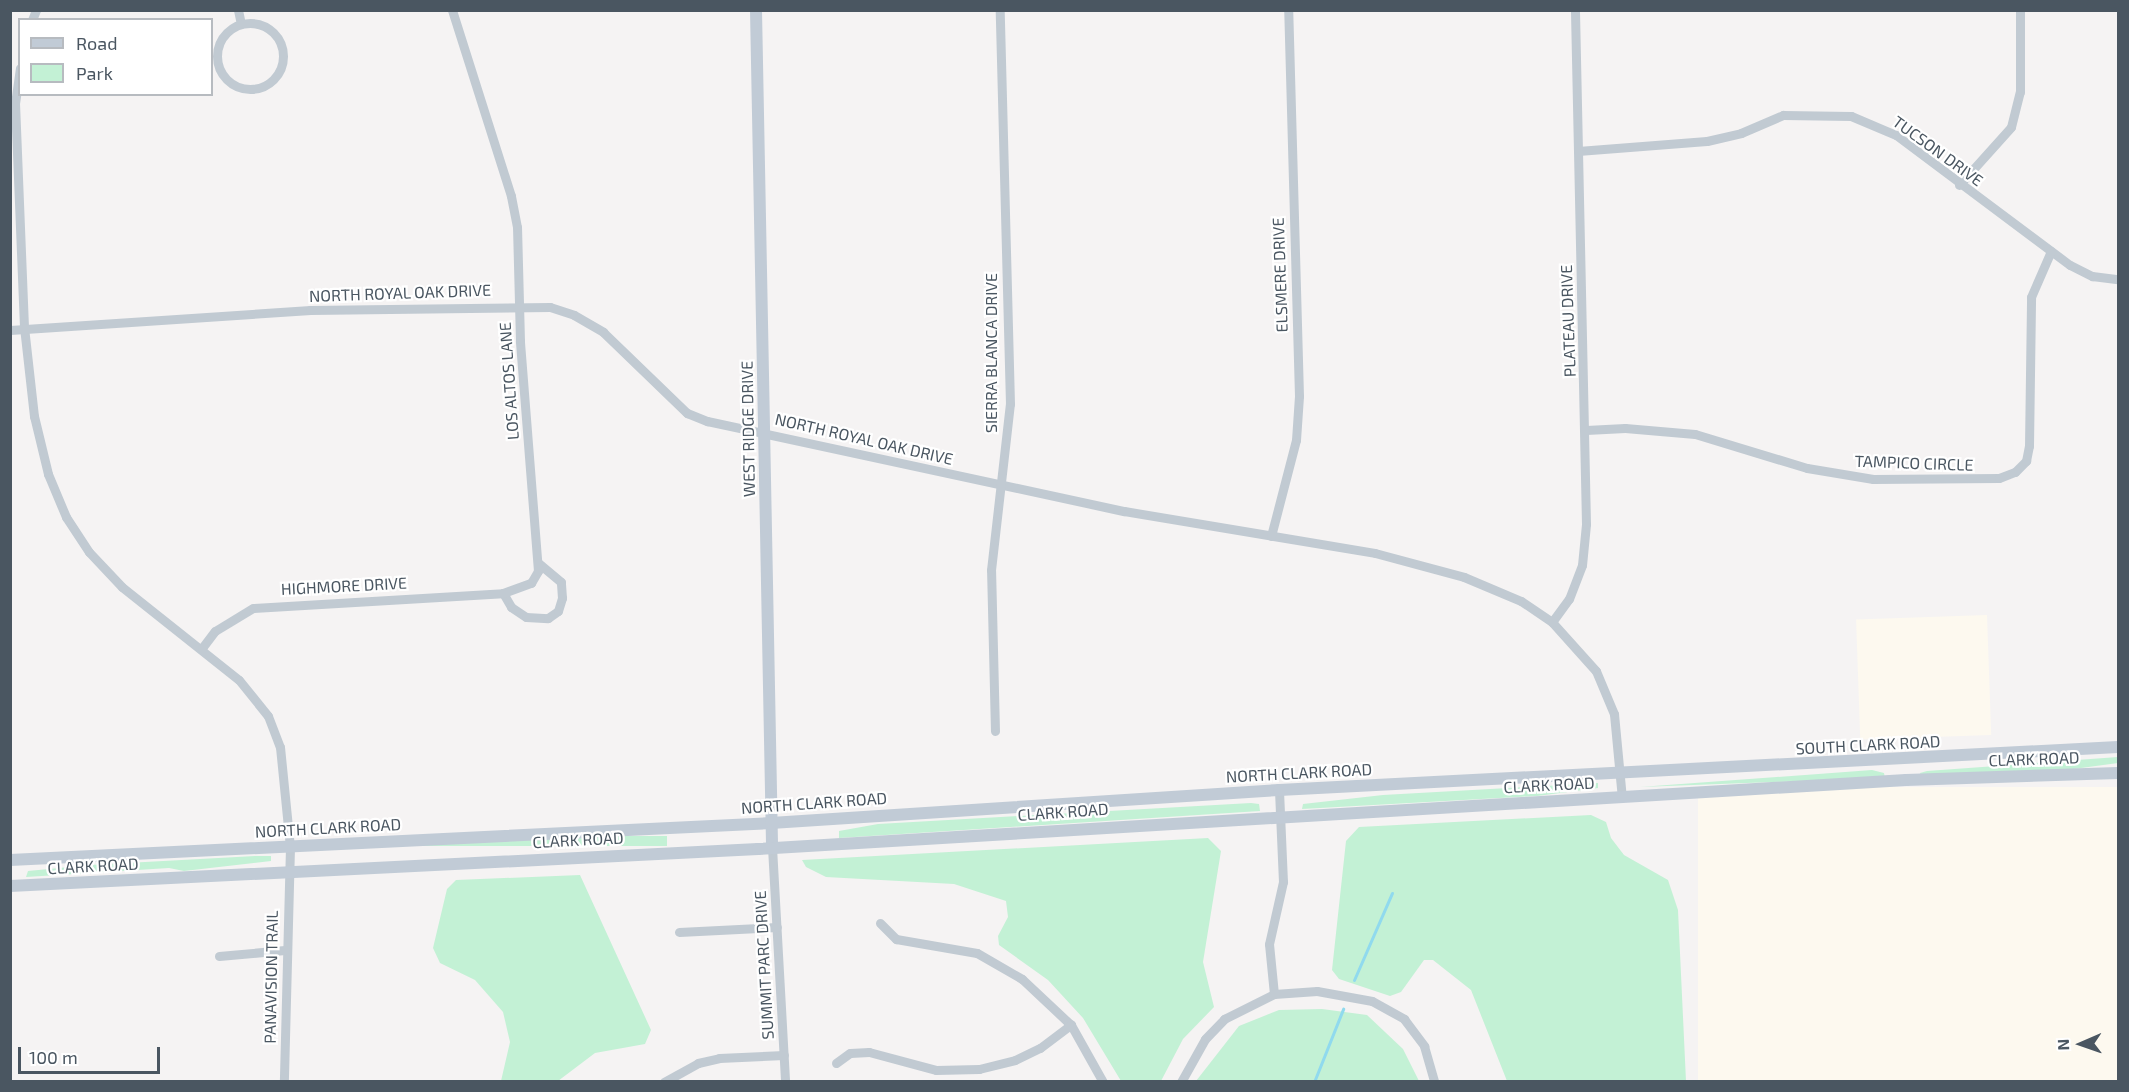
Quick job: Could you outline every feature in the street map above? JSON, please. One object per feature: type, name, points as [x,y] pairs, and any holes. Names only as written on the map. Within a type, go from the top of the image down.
[{"type":"main road","name":"WEST RIDGE DRIVE","points":[[756,10],[772,727],[772,847]]},
{"type":"main road","name":"SOUTH CLARK ROAD","points":[[1618,774],[2118,747]]},
{"type":"main road","points":[[1905,759],[1906,780]]},
{"type":"main road","name":"CLARK ROAD","points":[[10,886],[772,847],[1281,815],[1622,798],[1906,780],[2118,772]]},
{"type":"main road","name":"NORTH CLARK ROAD","points":[[10,860],[771,823],[1279,790],[1618,774]]},
{"type":"street","points":[[238,10],[241,24]]},
{"type":"street","name":"LOS ALTOS LANE","points":[[452,10],[511,196],[520,254],[520,304],[538,563]]},
{"type":"street","name":"SIERRA BLANCA DRIVE","points":[[995,731],[991,570],[1010,404],[1000,10]]},
{"type":"street","name":"ELSMERE DRIVE","points":[[1271,536],[1296,440],[1299,396],[1288,10]]},
{"type":"street","name":"PLATEAU DRIVE","points":[[1552,622],[1569,599],[1582,566],[1586,430],[1575,10]]},
{"type":"street","points":[[1959,185],[2011,127],[2020,92],[2020,10]]},
{"type":"street","points":[[241,24],[264,26],[280,41],[282,64],[273,79],[260,88],[249,89],[230,82],[218,65],[217,55],[224,35],[241,24]]},
{"type":"street","name":"PANAVISION TRAIL","points":[[18,82],[15,103],[24,327],[34,416],[48,474],[66,517],[89,552],[122,587],[239,680],[268,716],[280,747],[285,776],[290,847],[285,950],[284,1082]]},
{"type":"street","name":"TUCSON DRIVE","points":[[1578,151],[1707,141],[1741,134],[1783,115],[1851,116],[1896,135],[1959,185],[2051,251],[2092,276],[2118,279]]},
{"type":"street","name":"TAMPICO CIRCLE","points":[[1586,430],[1625,428],[1695,434],[1807,468],[1873,479],[1999,478],[2015,472],[2026,461],[2030,446],[2031,297],[2051,251]]},
{"type":"street","name":"NORTH ROYAL OAK DRIVE","points":[[10,330],[24,327],[310,310],[520,304],[550,307],[591,323],[687,413],[706,421],[765,431],[1002,486],[1375,553],[1464,578],[1521,601],[1552,622],[1596,671],[1616,723],[1618,774],[1622,798]]},
{"type":"street","points":[[538,563],[547,566],[561,582],[562,598],[558,611],[548,618],[526,617],[512,607],[503,593],[531,584],[538,563]]},
{"type":"street","name":"HIGHMORE DRIVE","points":[[201,648],[215,631],[253,608],[503,593]]},
{"type":"street","points":[[1274,994],[1269,944],[1283,882],[1279,790]]},
{"type":"street","name":"SUMMIT PARC DRIVE","points":[[772,847],[785,1082]]},
{"type":"street","points":[[880,923],[896,939],[958,947],[998,962],[1071,1025],[1103,1082]]},
{"type":"street","points":[[679,932],[777,927]]},
{"type":"street","points":[[219,956],[239,951],[285,950]]},
{"type":"street","points":[[1181,1082],[1205,1039],[1224,1019],[1274,994],[1335,993],[1390,1009],[1416,1032],[1434,1082]]},
{"type":"street","points":[[836,1063],[850,1053],[868,1052],[936,1070],[979,1069],[1015,1060],[1040,1048],[1071,1025]]},
{"type":"street","points":[[664,1082],[698,1063],[719,1058],[783,1055]]},
{"type":"shaded area","points":[[1987,615],[1991,735],[1860,739],[1856,620]]},
{"type":"shaded area","points":[[1698,787],[2118,787],[2118,1081],[1698,1081]]},
{"type":"green space","points":[[2118,757],[2118,763],[2059,771],[1921,777],[1920,773],[1927,771]]},
{"type":"green space","points":[[1872,770],[1884,773],[1885,778],[1640,787]]},
{"type":"green space","points":[[1598,783],[1598,788],[1537,796],[1302,809],[1303,804],[1383,795]]},
{"type":"green space","points":[[1259,804],[1260,811],[839,838],[839,831],[878,824]]},
{"type":"green space","points":[[1591,815],[1606,822],[1611,838],[1624,855],[1668,880],[1678,910],[1686,1081],[1507,1081],[1471,990],[1433,960],[1424,960],[1401,992],[1390,996],[1339,979],[1332,970],[1346,841],[1359,827]]},
{"type":"green space","points":[[390,836],[667,836],[667,846],[390,846]]},
{"type":"green space","points":[[1208,838],[1221,851],[1203,962],[1214,1007],[1183,1039],[1161,1081],[1121,1081],[1083,1018],[1048,980],[999,945],[998,936],[1008,917],[1006,901],[954,884],[826,877],[806,867],[802,860]]},
{"type":"green space","points":[[271,856],[271,861],[184,871],[169,868],[26,877],[28,871],[90,865]]},
{"type":"green space","points":[[580,875],[651,1030],[645,1044],[595,1053],[558,1081],[501,1081],[510,1042],[503,1012],[475,980],[440,963],[433,948],[447,889],[456,880]]},
{"type":"green space","points":[[1322,1009],[1367,1015],[1403,1049],[1419,1081],[1196,1081],[1239,1026],[1279,1010]]},
{"type":"waterway","points":[[1354,980],[1392,893]]},
{"type":"waterway","points":[[1314,1082],[1343,1009]]}]
